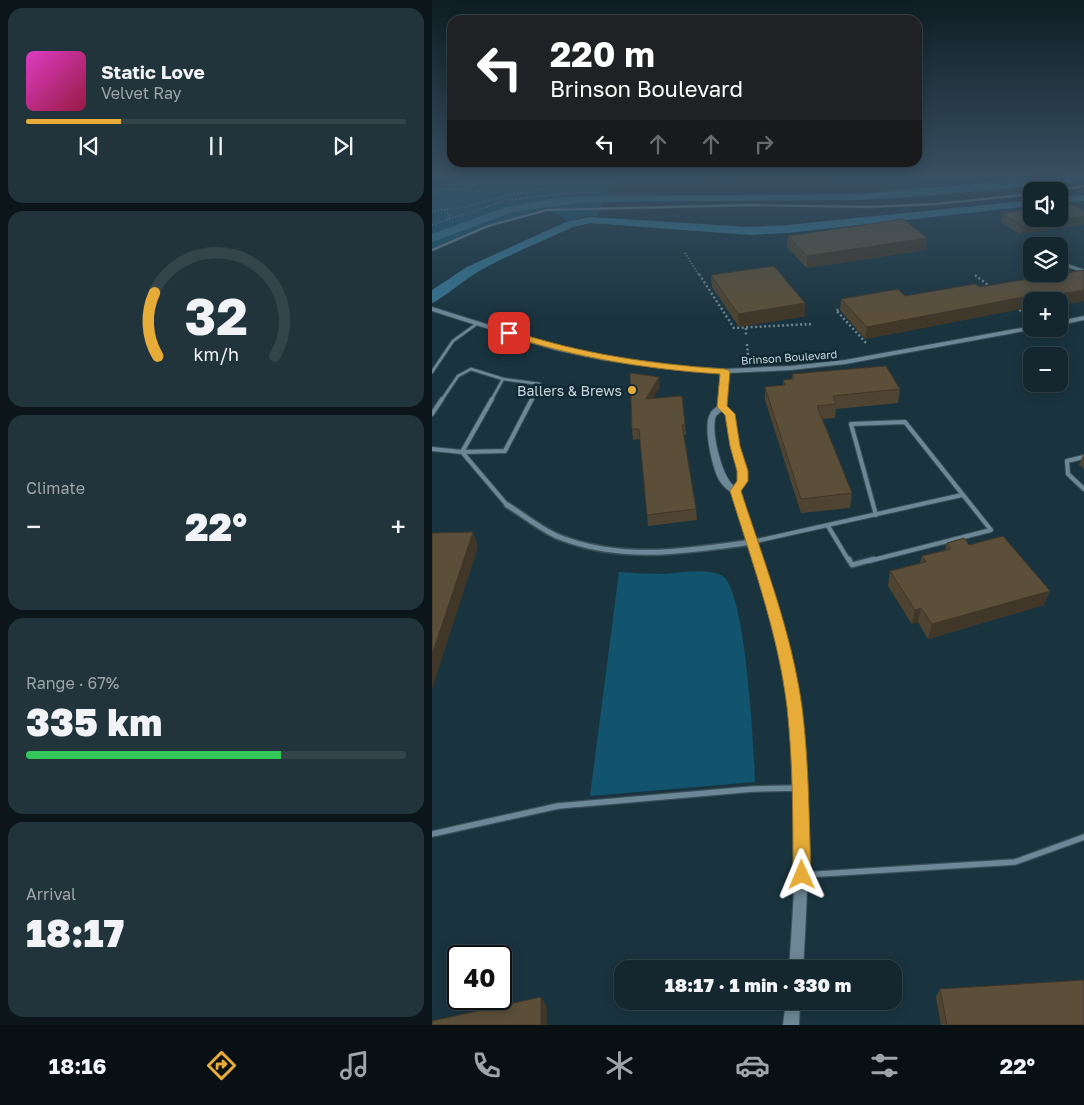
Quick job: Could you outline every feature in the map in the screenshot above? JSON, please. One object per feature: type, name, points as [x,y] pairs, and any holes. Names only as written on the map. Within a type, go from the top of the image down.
[{"type":"street","points":[[1068,266],[1084,271]]},
{"type":"street","name":"Brinson Boulevard","points":[[432,309],[555,348],[603,358],[688,369],[725,371],[791,368],[844,362],[1023,330]]},
{"type":"street","points":[[1068,321],[1084,318]]},
{"type":"street","points":[[725,371],[722,407],[714,413],[712,420],[715,451],[720,473],[726,484],[735,491],[752,542],[784,652],[794,707],[800,788],[802,875],[797,960]]},
{"type":"street","points":[[722,407],[730,414],[735,446],[742,471],[743,481],[735,491]]},
{"type":"street","points":[[507,505],[557,536],[582,545],[628,553],[681,552],[752,542]]},
{"type":"street","points":[[791,1025],[792,1010]]},
{"type":"lane","points":[[432,250],[475,230],[496,224]]},
{"type":"lane","points":[[432,372],[453,342],[478,323]]},
{"type":"lane","points":[[432,414],[458,376],[472,369],[503,379],[540,384],[505,451],[462,452],[432,449]]},
{"type":"lane","points":[[462,452],[503,379]]},
{"type":"lane","points":[[828,526],[852,565],[991,530],[905,422],[851,424],[876,515]]},
{"type":"lane","points":[[462,452],[507,505]]},
{"type":"lane","points":[[1084,457],[1067,460],[1068,474],[1084,489]]},
{"type":"lane","points":[[752,542],[962,495]]},
{"type":"lane","points":[[432,834],[558,806],[754,789],[800,788]]},
{"type":"lane","points":[[802,875],[1015,862],[1084,837]]},
{"type":"path","points":[[685,253],[734,328],[812,324]]},
{"type":"path","points":[[975,275],[998,292]]},
{"type":"path","points":[[1012,304],[1023,313]]},
{"type":"path","points":[[845,308],[836,310],[867,344]]},
{"type":"path","points":[[746,328],[746,336]]},
{"type":"path","points":[[747,344],[748,356]]},
{"type":"shaded area","points":[[432,224],[497,224],[458,240],[432,252]]},
{"type":"shaded area","points":[[693,571],[707,572],[721,575],[730,586],[737,607],[747,671],[755,782],[590,796],[619,572],[664,574]]},
{"type":"building","points":[[870,224],[909,224],[927,238],[807,256],[788,236]]},
{"type":"building","points":[[774,266],[805,303],[738,314],[711,275]]},
{"type":"building","points":[[1084,270],[1084,290],[1068,293],[1023,292],[1023,297],[867,327],[841,299],[898,289],[905,296],[975,284],[979,287],[1023,280],[1023,282],[1068,282],[1068,273]]},
{"type":"building","points":[[886,366],[900,389],[833,396],[836,404],[817,406],[852,493],[801,499],[765,387],[785,385],[783,380],[794,379],[792,374]]},
{"type":"building","points":[[630,373],[659,377],[646,399],[682,396],[685,425],[682,425],[696,509],[647,515],[639,429],[632,429]]},
{"type":"building","points":[[473,532],[432,655],[432,533]]},
{"type":"building","points":[[1003,536],[1050,591],[932,624],[921,608],[915,610],[890,571],[926,562],[922,556],[951,549],[947,543],[964,538],[969,545]]},
{"type":"building","points":[[1084,980],[1084,1025],[947,1025],[940,989]]},
{"type":"building","points":[[541,997],[541,1025],[432,1025],[432,1021],[482,1010],[512,1010],[512,1003]]},
{"type":"waterway","points":[[432,238],[470,224]]},
{"type":"waterway","points":[[432,299],[437,293],[472,270],[571,224]]},
{"type":"waterway","points":[[646,224],[750,231],[836,224]]},
{"type":"place","name":"Ballers & Brews","points":[[632,390]]},
{"type":"route","points":[[509,333],[555,348],[603,358],[688,369],[725,371],[722,407],[730,414],[743,481],[735,491],[770,596],[784,652],[794,707],[800,788],[802,875]]}]
